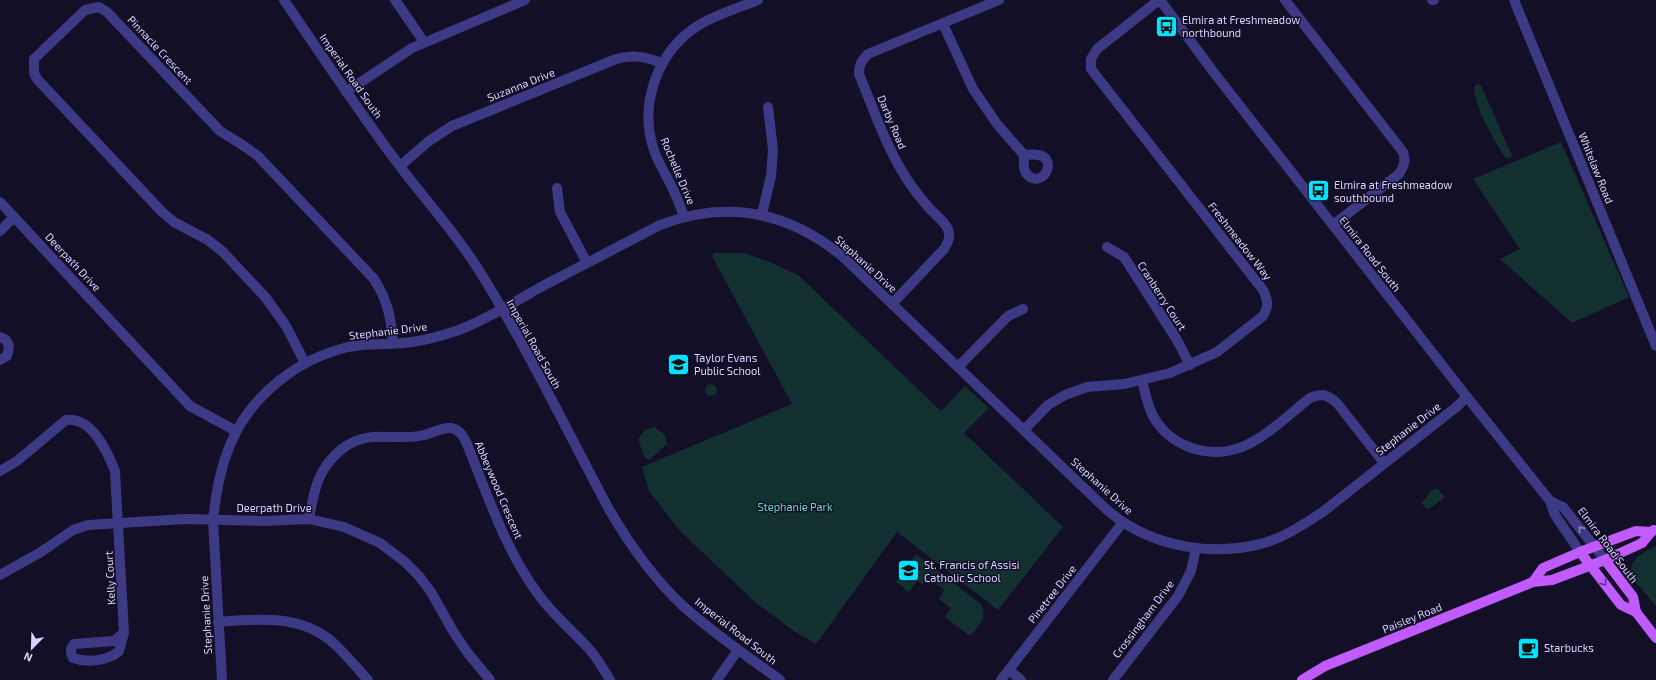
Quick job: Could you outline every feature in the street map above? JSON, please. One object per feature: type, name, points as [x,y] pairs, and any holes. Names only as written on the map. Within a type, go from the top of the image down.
[{"type":"main road","name":"Paisley Road","points":[[1533,582],[1543,568],[1580,552],[1636,531],[1653,531]]},
{"type":"main road","name":"Paisley Road","points":[[1302,680],[1325,666],[1533,582],[1552,580],[1605,560],[1642,543],[1653,531]]},
{"type":"main road","name":"Elmira Road South","points":[[1580,552],[1621,605],[1636,612]]},
{"type":"main road","name":"Elmira Road South","points":[[1605,560],[1633,597],[1636,612],[1656,638]]},
{"type":"street","name":"Imperial Road South","points":[[284,0],[346,92],[400,166],[469,255],[502,309],[622,532],[658,580],[682,605],[738,650],[780,680]]},
{"type":"street","points":[[396,0],[424,42]]},
{"type":"street","points":[[346,92],[412,48],[525,0]]},
{"type":"street","name":"Rochelle Drive","points":[[684,216],[672,186],[656,157],[650,132],[648,118],[649,102],[657,74],[662,63],[682,38],[699,25],[758,0]]},
{"type":"street","name":"Darby Road","points":[[892,304],[944,249],[948,243],[950,231],[947,225],[913,188],[896,161],[859,74],[859,66],[868,54],[1000,0]]},
{"type":"street","name":"Elmira Road South","points":[[1160,0],[1215,74],[1466,397],[1550,501],[1555,516],[1580,552]]},
{"type":"street","name":"Freshmeadow Way","points":[[1024,430],[1048,405],[1076,390],[1142,380],[1170,373],[1205,358],[1225,346],[1263,316],[1268,306],[1267,298],[1262,290],[1091,69],[1091,58],[1097,49],[1160,0]]},
{"type":"street","points":[[1285,0],[1403,152],[1405,158],[1404,167],[1399,174],[1333,225]]},
{"type":"street","name":"Whitelaw Road","points":[[1514,0],[1656,346]]},
{"type":"street","name":"Pinnacle Crescent","points":[[305,363],[286,326],[266,298],[223,252],[208,240],[174,222],[163,213],[37,79],[34,72],[34,59],[85,10],[98,7],[107,12],[220,132],[258,156],[374,279],[382,291],[387,303],[393,343]]},
{"type":"street","points":[[943,24],[973,89],[997,124],[1024,155]]},
{"type":"street","name":"Suzanna Drive","points":[[400,166],[435,137],[452,126],[616,59],[628,56],[637,56],[662,63]]},
{"type":"street","points":[[762,214],[770,176],[773,150],[768,107]]},
{"type":"street","points":[[557,188],[560,212],[587,263]]},
{"type":"street","name":"Deerpath Drive","points":[[0,202],[190,406],[236,432]]},
{"type":"street","name":"Stephanie Drive","points":[[222,680],[213,520],[218,483],[236,432],[251,410],[265,394],[286,376],[305,363],[329,353],[349,347],[411,342],[446,334],[476,322],[660,225],[684,216],[727,211],[762,214],[796,226],[823,241],[842,256],[1106,509],[1123,522],[1167,542],[1196,548],[1228,549],[1256,545],[1281,536],[1302,526],[1455,408],[1466,397]]},
{"type":"street","points":[[0,231],[14,217]]},
{"type":"street","name":"Cranberry Court","points":[[1107,247],[1124,257],[1177,340],[1190,365]]},
{"type":"street","points":[[958,367],[1008,316],[1023,309]]},
{"type":"street","points":[[0,337],[6,340],[9,344],[9,350],[7,356],[0,360]]},
{"type":"street","points":[[1142,380],[1147,401],[1153,416],[1171,437],[1189,447],[1210,453],[1235,450],[1254,441],[1310,398],[1320,394],[1329,396],[1337,403],[1384,463]]},
{"type":"street","name":"Kelly Court","points":[[0,472],[17,461],[66,420],[74,419],[82,422],[97,436],[108,453],[115,471],[124,633],[119,651],[107,659],[79,660],[73,658],[70,652],[71,647],[74,644],[114,641],[124,633]]},
{"type":"street","name":"Abbeywood Crescent","points":[[309,519],[313,493],[322,472],[335,455],[350,444],[370,436],[412,437],[424,435],[444,428],[457,430],[463,435],[499,523],[522,570],[550,610],[591,651],[610,680]]},
{"type":"street","name":"Elmira Road South","points":[[1550,501],[1563,507],[1605,560]]},
{"type":"street","name":"Deerpath Drive","points":[[0,575],[24,563],[77,528],[88,525],[213,520],[263,521],[309,519],[344,526],[363,534],[386,547],[405,562],[430,592],[467,652],[490,680]]},
{"type":"street","name":"Pinetree Drive","points":[[1001,680],[1123,522]]},
{"type":"street","name":"Crossingham Drive","points":[[1113,680],[1178,596],[1191,571],[1196,548]]},
{"type":"street","points":[[218,622],[268,619],[283,620],[298,624],[321,634],[330,640],[363,678]]},
{"type":"street","points":[[717,680],[738,650]]},
{"type":"street","points":[[1009,670],[1021,680]]},
{"type":"green space","points":[[1478,84],[1481,85],[1512,156],[1510,158],[1505,158],[1490,132],[1478,106],[1474,87]]},
{"type":"green space","points":[[1561,142],[1629,297],[1572,323],[1500,259],[1520,249],[1473,179]]},
{"type":"green space","name":"Stephanie Park","points":[[712,253],[744,253],[770,262],[798,275],[941,411],[965,386],[989,408],[964,433],[1063,527],[998,610],[897,532],[816,644],[794,631],[756,603],[680,531],[649,491],[642,467],[792,404],[712,256],[714,255]]},
{"type":"green space","points":[[709,384],[713,384],[717,390],[713,396],[709,396],[705,392],[705,388]]},
{"type":"green space","points":[[655,427],[665,435],[667,444],[649,460],[644,456],[638,439],[645,430]]},
{"type":"green space","points":[[1437,488],[1445,497],[1428,510],[1421,503],[1434,489]]},
{"type":"green space","points":[[1656,546],[1656,606],[1635,581],[1632,573],[1632,566],[1635,560],[1643,553]]},
{"type":"green space","points":[[916,554],[981,604],[984,614],[982,622],[970,636],[945,617],[951,608],[939,599],[944,590],[928,577],[922,584],[917,581],[909,592],[896,582]]},
{"type":"place","name":"Elmira at Freshmeadow northbound","points":[[1166,26]]},
{"type":"place","name":"Elmira at Freshmeadow southbound","points":[[1319,191]]},
{"type":"place","name":"Taylor Evans Public School","points":[[679,364]]},
{"type":"place","name":"St. Francis of Assisi Catholic School","points":[[908,571]]},
{"type":"place","name":"Starbucks","points":[[1528,648]]}]
